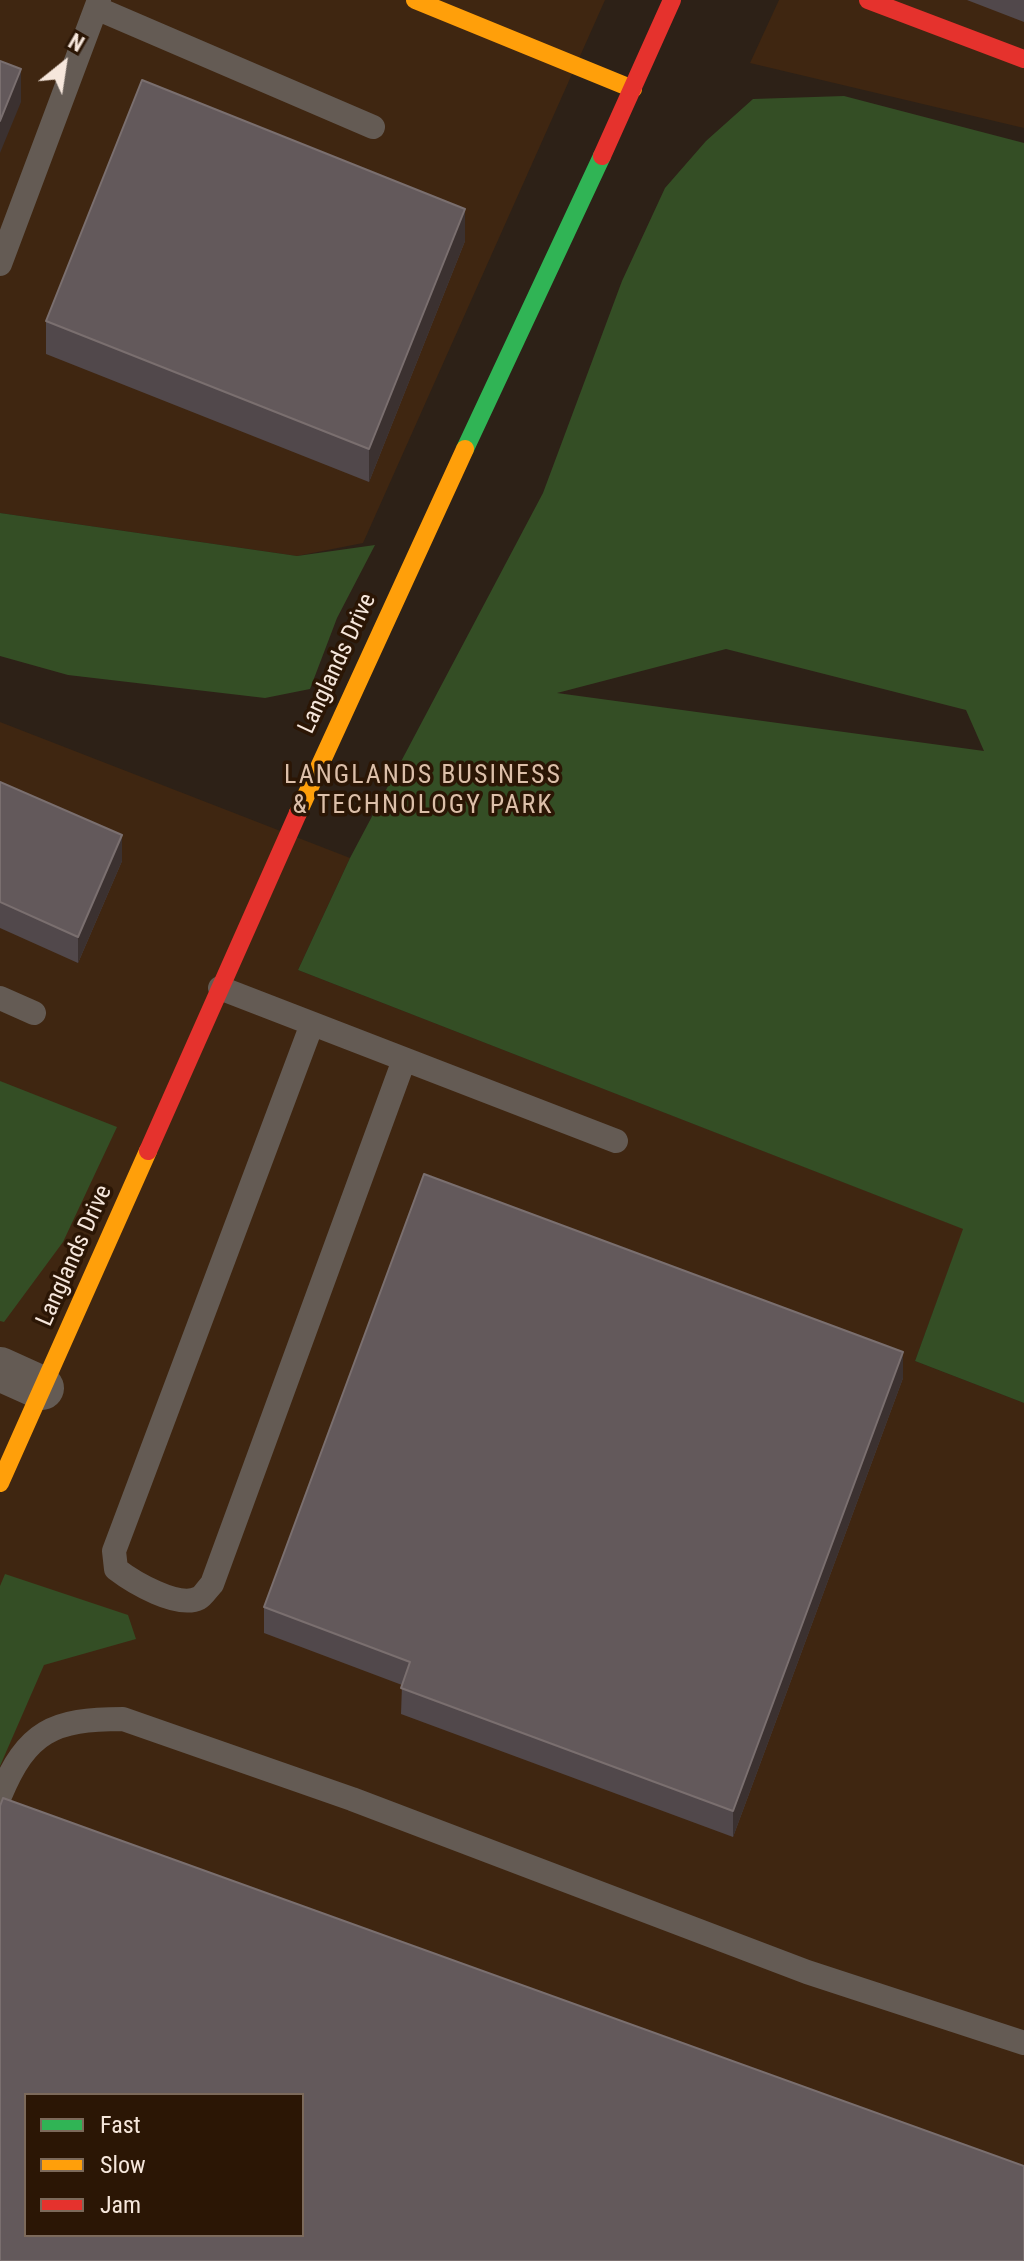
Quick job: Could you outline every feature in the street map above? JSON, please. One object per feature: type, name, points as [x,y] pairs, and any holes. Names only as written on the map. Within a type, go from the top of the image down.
[{"type":"street","points":[[415,0],[633,89]]},
{"type":"street","name":"Langlands Drive","points":[[0,1483],[356,682],[672,0]]},
{"type":"street","points":[[868,0],[1024,59]]},
{"type":"street","points":[[0,1369],[42,1388]]},
{"type":"lane","points":[[0,264],[97,4],[373,127]]},
{"type":"lane","points":[[220,988],[616,1141]]},
{"type":"lane","points":[[0,998],[34,1013]]},
{"type":"lane","points":[[312,1024],[114,1551],[116,1569],[137,1585],[181,1601],[198,1599],[212,1584],[404,1060]]},
{"type":"lane","points":[[0,1796],[16,1759],[37,1737],[86,1719],[123,1719],[352,1799],[807,1972],[1024,2043]]},
{"type":"shaded area","points":[[0,0],[605,0],[363,543],[297,556],[0,513]]},
{"type":"shaded area","points":[[779,0],[1024,0],[1024,128],[750,63]]},
{"type":"shaded area","points":[[0,722],[350,858],[298,970],[964,1229],[915,1361],[1024,1403],[1024,2261],[0,2261]]},
{"type":"green space","points":[[844,96],[1024,143],[1024,1403],[915,1361],[963,1229],[298,970],[350,858],[543,493],[622,281],[665,188],[706,141],[753,99]],"holes":[[[726,649],[966,710],[984,751],[557,693]]]},
{"type":"green space","points":[[0,513],[297,556],[375,545],[337,618],[310,689],[265,698],[68,675],[0,656]]},
{"type":"green space","points":[[0,1081],[117,1127],[63,1242],[4,1322],[0,1321]]},
{"type":"green space","points":[[5,1574],[128,1615],[136,1639],[44,1665],[0,1766],[0,1586]]},
{"type":"building","points":[[0,61],[21,69],[0,121]]},
{"type":"building","points":[[142,80],[465,209],[369,449],[46,321]]},
{"type":"building","points":[[0,782],[122,835],[78,937],[0,902]]},
{"type":"building","points":[[424,1174],[903,1352],[733,1811],[401,1688],[410,1662],[264,1607]]},
{"type":"building","points":[[3,1798],[1024,2166],[1024,2261],[0,2261],[0,1806]]},
{"type":"traffic: fast","points":[[465,449],[602,156]]},
{"type":"traffic: slow","points":[[415,0],[633,89]]},
{"type":"traffic: slow","points":[[298,813],[465,449]]},
{"type":"traffic: slow","points":[[0,1483],[148,1151]]},
{"type":"traffic: jam","points":[[602,156],[672,0]]},
{"type":"traffic: jam","points":[[868,0],[1024,59]]},
{"type":"traffic: jam","points":[[148,1151],[298,813]]},
{"type":"district","name":"LANGLANDS BUSINESS & TECHNOLOGY PARK","points":[[423,791]]}]
